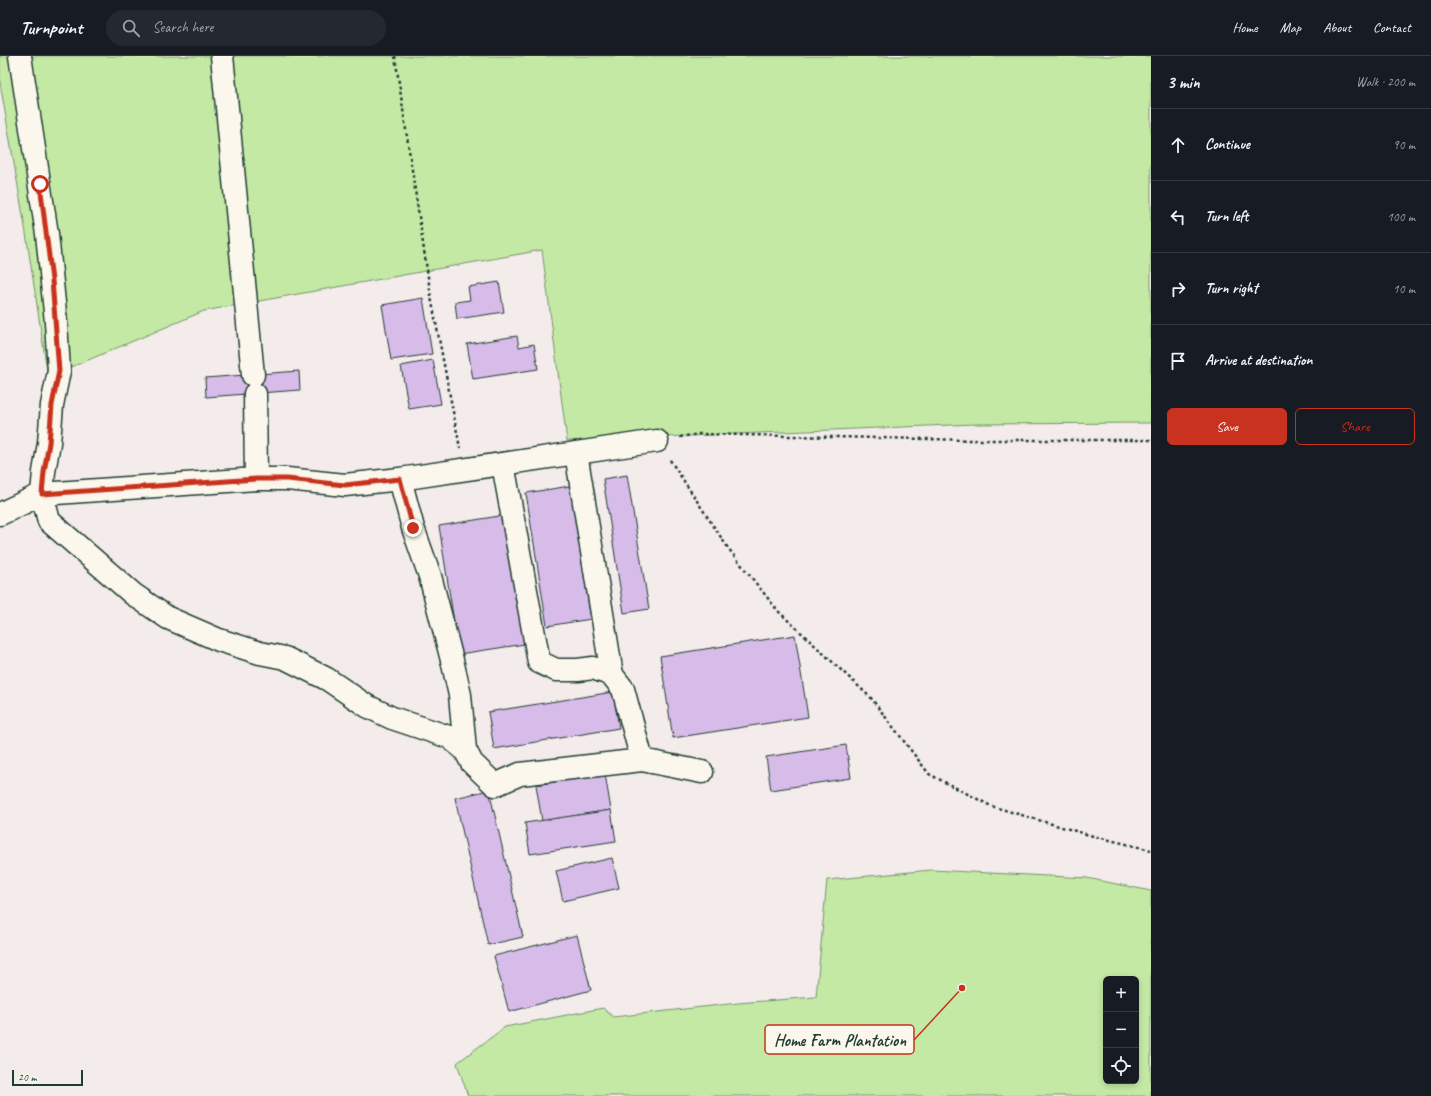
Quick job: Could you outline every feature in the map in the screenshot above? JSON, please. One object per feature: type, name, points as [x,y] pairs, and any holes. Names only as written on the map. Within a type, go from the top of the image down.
[{"type":"lane","points":[[20,56],[47,234],[56,315],[59,371],[52,405],[49,443],[42,494],[49,521],[133,594],[168,618],[219,640],[260,653],[285,658],[327,679],[367,706],[392,718],[449,737],[465,750],[472,762],[495,786],[520,774],[642,760],[702,772]]},
{"type":"lane","points":[[222,56],[254,384],[256,479]]},
{"type":"lane","points":[[0,514],[42,494],[256,479],[287,479],[345,485],[464,470],[657,441]]},
{"type":"lane","points":[[576,453],[612,675],[623,689],[642,760]]},
{"type":"lane","points":[[502,464],[539,662],[556,670],[593,668],[612,675]]},
{"type":"lane","points":[[400,479],[413,528],[432,582],[452,660],[460,695],[465,750]]},
{"type":"path","points":[[395,56],[431,297],[464,470]]},
{"type":"path","points":[[1151,440],[971,440],[699,434],[657,441],[728,548],[778,611],[871,698],[929,774],[991,806],[1090,835],[1151,850]]},
{"type":"green space","points":[[0,56],[1151,56],[1151,423],[975,424],[567,441],[542,250],[204,311],[48,377],[25,227],[0,83]]},
{"type":"green space","points":[[931,870],[1087,878],[1151,891],[1151,1096],[468,1096],[457,1063],[505,1027],[603,1008],[613,1017],[738,1003],[816,997],[827,880]]},
{"type":"building","points":[[499,282],[504,312],[457,319],[455,302],[470,300],[468,287]]},
{"type":"building","points":[[423,298],[432,354],[391,360],[382,305]]},
{"type":"building","points":[[517,336],[519,347],[534,344],[538,369],[473,379],[467,344]]},
{"type":"building","points":[[433,360],[441,404],[409,409],[401,366]]},
{"type":"building","points":[[299,371],[300,390],[206,397],[205,378]]},
{"type":"building","points":[[627,475],[649,609],[624,613],[603,479]]},
{"type":"building","points":[[570,486],[591,619],[547,626],[526,493]]},
{"type":"building","points":[[505,515],[525,644],[459,654],[439,526]]},
{"type":"building","points":[[795,635],[808,717],[673,738],[660,656]]},
{"type":"building","points":[[613,692],[619,728],[494,749],[488,712]]},
{"type":"building","points":[[846,745],[851,778],[771,790],[766,757]]},
{"type":"building","points":[[605,774],[611,810],[542,821],[536,785]]},
{"type":"building","points":[[489,790],[523,937],[488,945],[455,798]]},
{"type":"building","points":[[611,810],[616,841],[530,854],[525,823]]},
{"type":"building","points":[[612,858],[619,888],[563,901],[556,871]]},
{"type":"building","points":[[577,935],[591,990],[509,1012],[494,956]]},
{"type":"place","name":"Home Farm Plantation","points":[[962,988]]},
{"type":"route","points":[[40,184],[52,280],[59,371],[52,405],[49,443],[42,494],[256,479],[287,479],[345,485],[400,479],[405,493],[413,528]]}]
